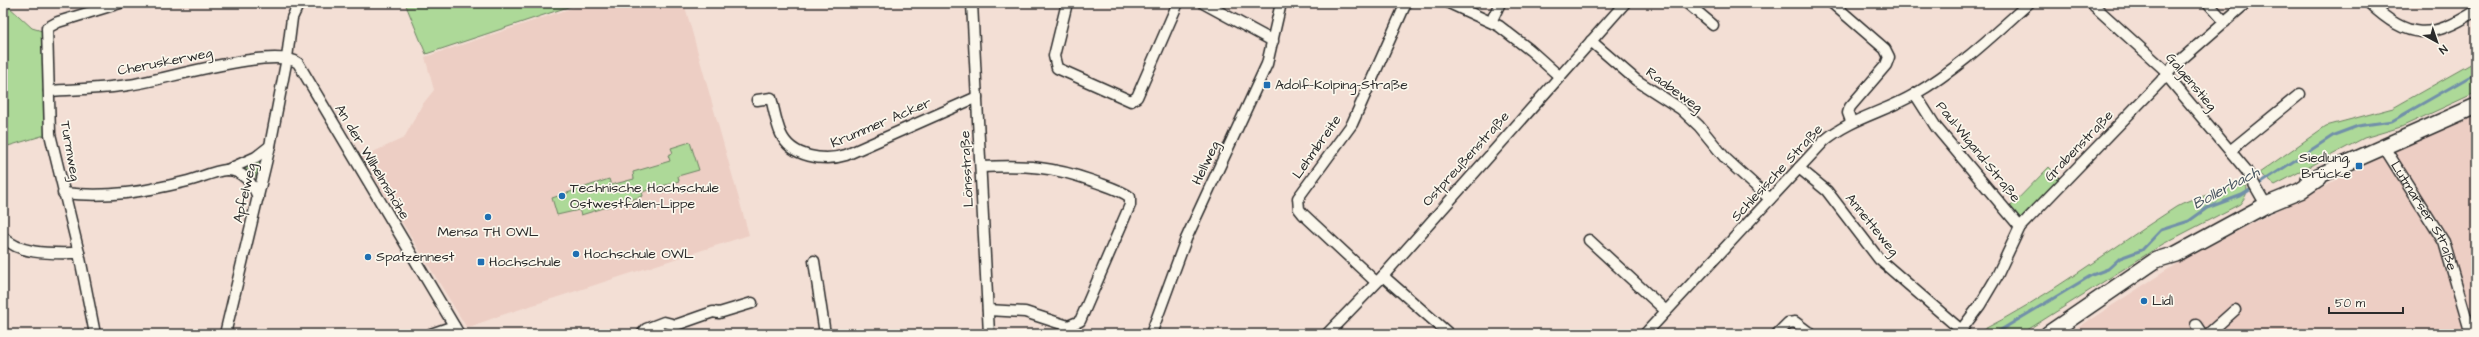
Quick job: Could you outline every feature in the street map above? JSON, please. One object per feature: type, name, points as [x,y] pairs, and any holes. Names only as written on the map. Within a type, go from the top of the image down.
[{"type":"main road","name":"Lütmarser Straße","points":[[2048,334],[2126,283],[2155,272],[2176,254],[2263,200],[2282,190],[2318,178],[2476,106]]},
{"type":"street","name":"Turmweg","points":[[95,334],[79,253],[50,134],[47,28],[58,22],[120,3]]},
{"type":"street","points":[[287,58],[292,18],[299,3]]},
{"type":"street","name":"Lönsstraße","points":[[972,3],[989,334]]},
{"type":"street","points":[[1067,3],[1054,56],[1057,68],[1131,101],[1137,97],[1178,3]]},
{"type":"street","points":[[1203,3],[1273,41]]},
{"type":"street","name":"Hellweg","points":[[1151,334],[1186,239],[1255,93],[1273,41],[1281,3]]},
{"type":"street","name":"Lehmbreite","points":[[1379,279],[1302,214],[1297,203],[1298,198],[1352,124],[1406,3]]},
{"type":"street","points":[[1449,3],[1492,20],[1530,50],[1559,76]]},
{"type":"street","points":[[1492,20],[1500,3]]},
{"type":"street","name":"Ostpreußenstraße","points":[[1327,334],[1379,279],[1625,3]]},
{"type":"street","points":[[1687,3],[1713,25]]},
{"type":"street","points":[[1832,3],[1885,49],[1889,57],[1886,65],[1850,107],[1848,113],[1851,121]]},
{"type":"street","name":"Schlesische Straße","points":[[1645,334],[1824,141],[1839,128],[1851,121],[1892,106],[1915,94],[1971,56],[2029,3]]},
{"type":"street","name":"Galgenstieg","points":[[2091,3],[2167,72],[2172,82],[2250,177],[2263,200]]},
{"type":"street","points":[[2208,3],[2225,22]]},
{"type":"street","name":"Grabenstraße","points":[[1959,332],[1996,278],[2020,227],[2161,81],[2167,72],[2246,3]]},
{"type":"street","points":[[2368,3],[2391,22],[2415,32],[2426,33],[2446,26],[2476,11]]},
{"type":"street","name":"Raabeweg","points":[[1591,41],[1636,80],[1681,109],[1699,126],[1726,159],[1770,199]]},
{"type":"street","name":"Cheruskerweg","points":[[49,91],[127,86],[158,81],[250,59],[287,58]]},
{"type":"street","name":"Apfelweg","points":[[225,334],[270,146],[287,58]]},
{"type":"street","name":"An der Wilhelmshöhe","points":[[287,58],[298,63],[457,330]]},
{"type":"street","name":"Paul-Wigand-Straße","points":[[1915,94],[1936,127],[2020,227]]},
{"type":"street","points":[[2230,151],[2300,94]]},
{"type":"street","name":"Krummer Acker","points":[[757,100],[771,98],[781,134],[789,144],[800,152],[826,160],[846,155],[977,97]]},
{"type":"street","points":[[64,193],[111,196],[188,181],[227,170],[256,157],[270,146]]},
{"type":"street","name":"Lütmarser Straße","points":[[2384,148],[2444,242],[2471,334]]},
{"type":"street","points":[[981,167],[1020,165],[1062,171],[1121,191],[1130,197],[1130,205],[1080,321],[1068,326],[1025,312],[988,310]]},
{"type":"street","name":"Annetteweg","points":[[1799,168],[1827,191],[1879,259],[1959,332]]},
{"type":"street","points":[[227,170],[237,173],[249,181],[255,189],[258,198]]},
{"type":"street","points":[[3,237],[24,249],[46,252],[79,253]]},
{"type":"street","points":[[1588,240],[1666,311]]},
{"type":"street","points":[[814,261],[825,334]]},
{"type":"street","points":[[1379,279],[1449,334]]},
{"type":"street","points":[[642,334],[646,329],[664,322],[676,325],[713,312],[719,312],[752,303]]},
{"type":"street","points":[[2208,334],[2235,310]]},
{"type":"street","points":[[1777,334],[1788,323],[1795,322],[1811,334]]},
{"type":"street","points":[[2196,325],[2202,334]]},
{"type":"street","points":[[431,334],[457,330]]},
{"type":"shaded area","name":"Technische Hochschule Ostwestfalen-Lippe","points":[[587,3],[684,3],[749,235],[499,316],[467,328],[362,157],[404,138],[422,105],[434,90],[425,57]]},
{"type":"shaded area","points":[[2476,114],[2476,334],[2068,334],[2184,259],[2383,156]]},
{"type":"green space","points":[[3,3],[9,3],[7,5],[32,28],[42,31],[45,135],[8,146],[3,142]]},
{"type":"green space","points":[[405,3],[580,3],[426,54]]},
{"type":"green space","points":[[2476,61],[2475,93],[2401,127],[2364,138],[2275,185],[2259,173],[2326,126],[2393,108]]},
{"type":"green space","points":[[690,142],[699,170],[678,176],[679,181],[642,192],[643,196],[581,215],[579,210],[557,215],[552,198],[609,179],[611,185],[634,179],[633,172],[670,161],[668,155],[673,153],[671,148]]},
{"type":"green space","points":[[269,157],[263,186],[256,178],[254,170],[238,170]]},
{"type":"green space","points":[[2049,167],[2061,179],[2021,220],[2009,208]]},
{"type":"green space","points":[[2244,181],[2247,191],[2240,204],[2163,244],[2021,334],[1975,334],[2002,320],[2053,289],[2176,207],[2192,200],[2227,189]]},
{"type":"green space","points":[[1969,330],[1975,334],[1965,334]]},
{"type":"waterway","name":"Bollerbach","points":[[1994,334],[2092,275],[2108,269],[2120,258],[2142,250],[2161,230],[2189,221],[2207,208],[2242,195],[2334,135],[2358,126],[2392,121],[2476,73]]},
{"type":"place","name":"Adolf-Kolping-Straße","points":[[1267,85]]},
{"type":"place","name":"Siedlung, Brücke","points":[[2359,166]]},
{"type":"place","name":"Technische Hochschule Ostwestfalen-Lippe","points":[[562,196]]},
{"type":"place","name":"Mensa TH OWL","points":[[488,217]]},
{"type":"place","name":"Hochschule OWL","points":[[576,254]]},
{"type":"place","name":"Spatzennest","points":[[368,257]]},
{"type":"place","name":"Hochschule","points":[[481,262]]},
{"type":"place","name":"Lidl","points":[[2144,301]]}]
